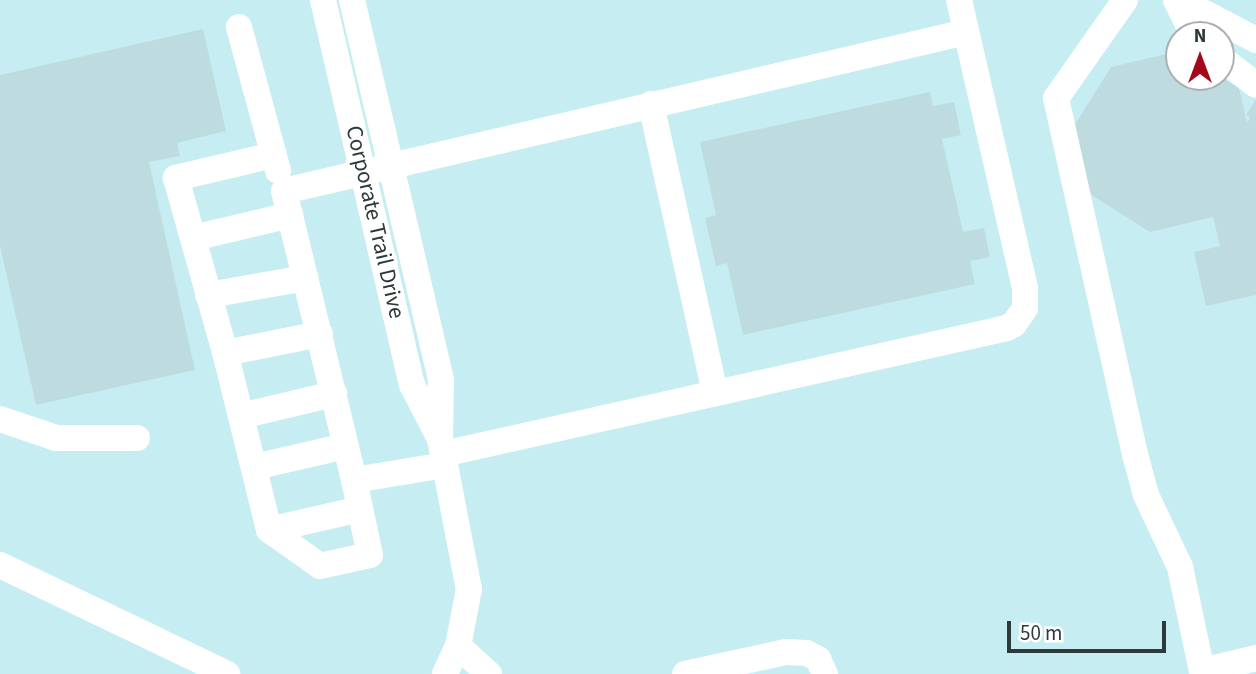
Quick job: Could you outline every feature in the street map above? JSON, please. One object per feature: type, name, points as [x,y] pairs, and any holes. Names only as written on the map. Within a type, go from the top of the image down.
[{"type":"street","name":"Corporate Trail Drive","points":[[352,0],[441,380],[442,452],[469,589],[458,646],[445,674]]},
{"type":"street","points":[[361,0],[363,44]]},
{"type":"street","points":[[354,480],[442,452],[1007,328],[1020,317],[1025,308],[1025,288],[959,0]]},
{"type":"street","points":[[1125,0],[1056,98],[1135,454],[1146,495],[1180,567],[1202,671],[1256,658]]},
{"type":"street","points":[[1178,0],[1187,21]]},
{"type":"street","points":[[1178,0],[1256,40]]},
{"type":"street","name":"Corporate Trail Drive","points":[[321,4],[363,170],[412,385],[442,452]]},
{"type":"street","points":[[239,27],[287,203],[320,334],[370,555],[320,566],[270,530],[225,353],[176,178],[273,155]]},
{"type":"street","points":[[193,238],[287,203],[363,170],[966,32]]},
{"type":"street","points":[[1235,69],[1253,83]]},
{"type":"street","points":[[651,104],[715,393]]},
{"type":"street","points":[[208,295],[306,278]]},
{"type":"street","points":[[225,353],[320,334]]},
{"type":"street","points":[[241,416],[334,394]]},
{"type":"street","points":[[0,419],[56,438],[137,438]]},
{"type":"street","points":[[254,467],[346,446]]},
{"type":"street","points":[[270,530],[360,509]]},
{"type":"street","points":[[0,565],[228,674]]},
{"type":"street","points":[[458,646],[489,674]]},
{"type":"street","points":[[685,674],[736,668],[786,652],[807,653],[818,659],[825,674]]},
{"type":"shaded area","points":[[0,0],[1256,0],[1256,674],[0,674]]},
{"type":"building","points":[[203,29],[226,131],[177,143],[180,156],[149,162],[195,370],[36,405],[0,246],[0,75]]},
{"type":"building","points":[[1165,54],[1165,91],[1235,91],[1235,86],[1239,88],[1247,123],[1250,118],[1246,115],[1256,99],[1256,295],[1206,306],[1194,252],[1220,246],[1213,217],[1150,232],[1090,194],[1074,126],[1111,67]]},
{"type":"building","points":[[930,92],[933,106],[954,102],[961,135],[942,139],[963,232],[984,228],[990,257],[970,261],[975,284],[743,335],[727,263],[716,266],[705,218],[716,215],[700,142]]}]
